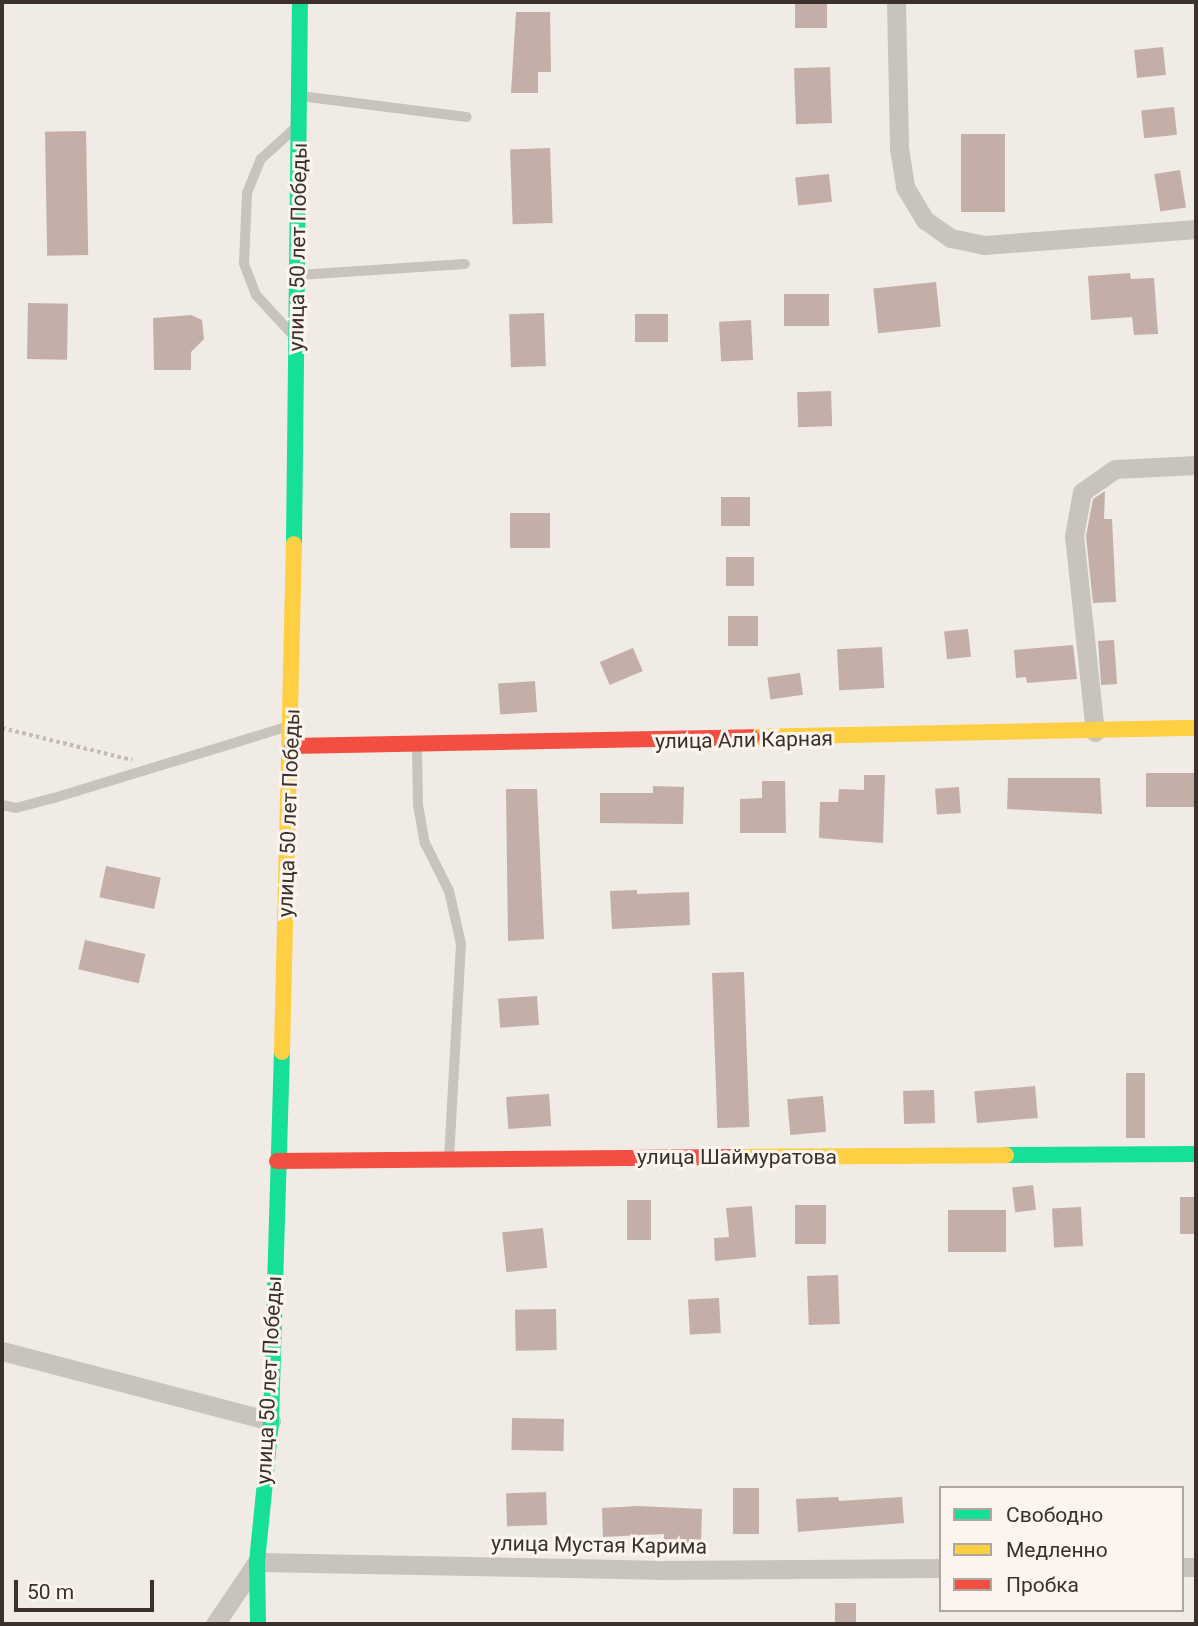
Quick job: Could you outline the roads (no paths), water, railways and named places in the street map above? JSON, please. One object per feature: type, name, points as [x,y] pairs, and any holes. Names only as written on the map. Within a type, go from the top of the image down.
[{"type":"street","name":"улица 50 лет Победы","points":[[258,1624],[257,1562],[271,1421],[277,1161],[293,725],[300,2]]},
{"type":"street","points":[[896,2],[899,148],[905,187],[925,220],[951,238],[984,245],[1196,229]]},
{"type":"street","points":[[1095,732],[1074,536],[1082,492],[1115,469],[1196,465]]},
{"type":"street","name":"улица Али Карная","points":[[292,746],[416,747],[1196,728]]},
{"type":"street","name":"улица Шаймуратова","points":[[277,1161],[1196,1154]]},
{"type":"street","points":[[2,1351],[271,1421]]},
{"type":"street","points":[[215,1624],[257,1562]]},
{"type":"street","name":"улица Мустая Карима","points":[[257,1562],[656,1570],[939,1568]]},
{"type":"lane","points":[[299,96],[467,117]]},
{"type":"lane","points":[[297,339],[256,295],[244,263],[247,193],[261,159],[299,124]]},
{"type":"lane","points":[[298,275],[465,264]]},
{"type":"lane","points":[[2,805],[16,808],[54,798],[151,765],[293,725]]},
{"type":"lane","points":[[416,747],[418,805],[425,842],[449,891],[461,944],[448,1160]]}]
